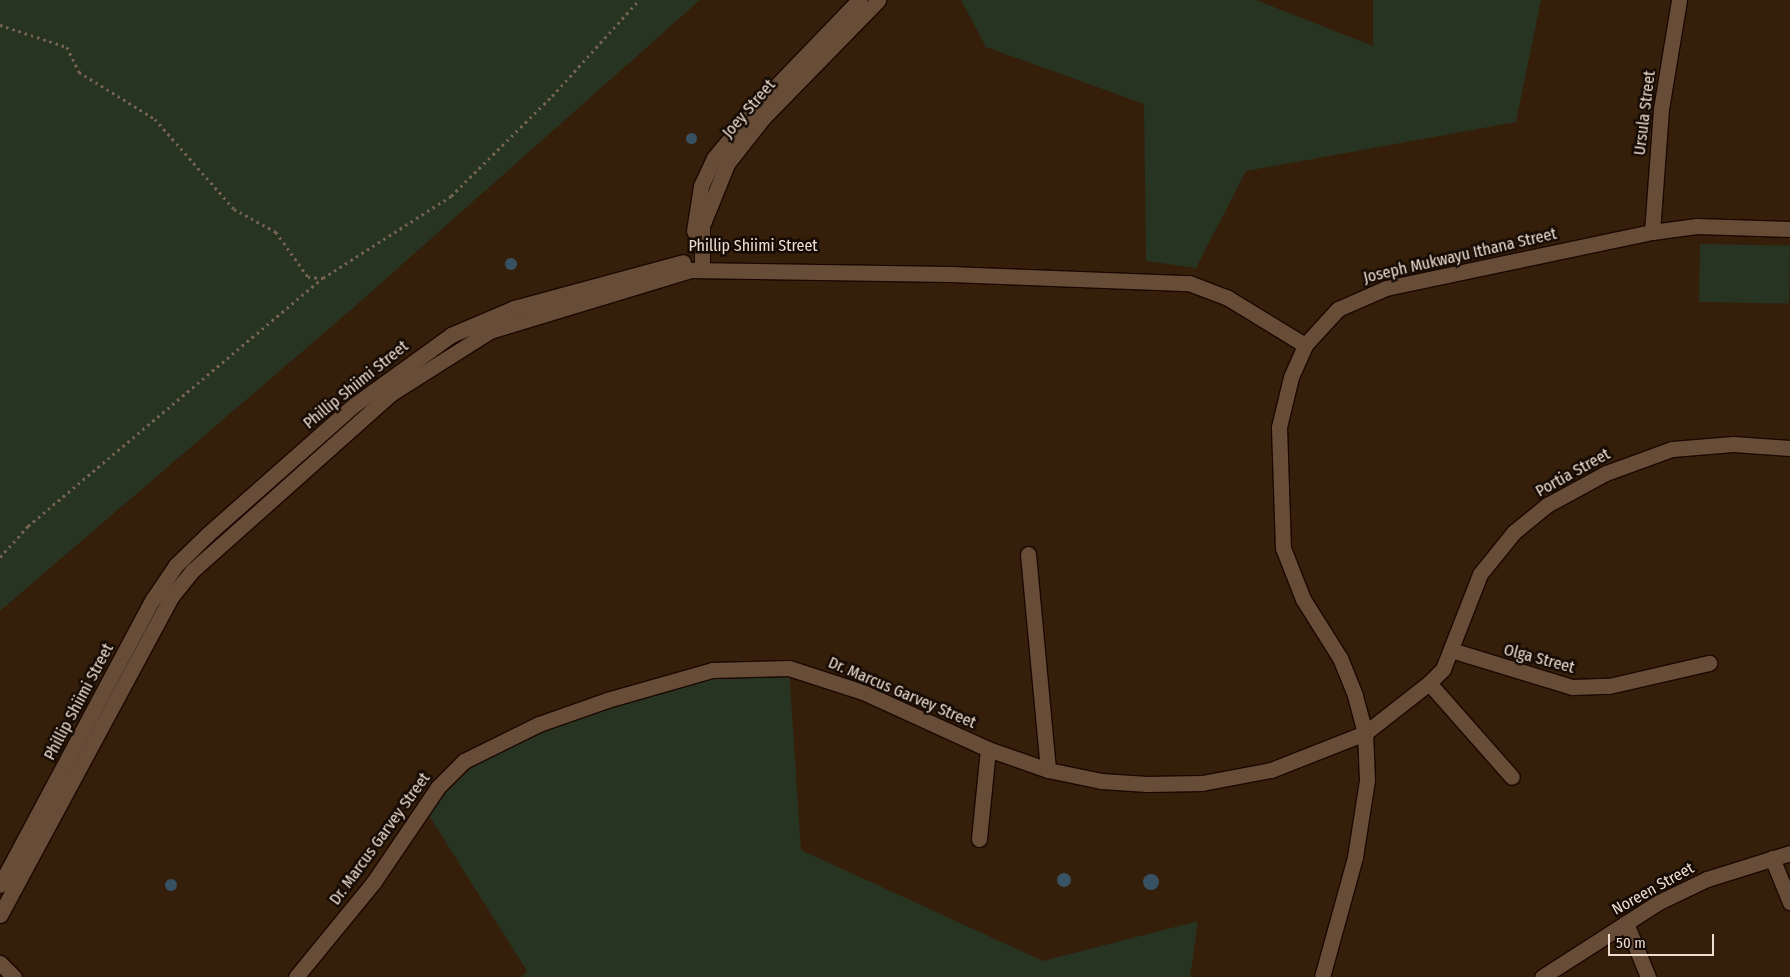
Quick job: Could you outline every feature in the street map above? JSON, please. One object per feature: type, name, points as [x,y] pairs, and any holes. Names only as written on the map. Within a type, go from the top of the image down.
[{"type":"street","name":"Joey Street","points":[[696,265],[700,195],[714,158],[756,107],[859,0]]},
{"type":"street","name":"Joey Street","points":[[696,265],[708,209],[739,146],[878,0]]},
{"type":"street","name":"Ursula Street","points":[[1652,232],[1661,109],[1679,0]]},
{"type":"street","name":"Joseph Mukwayu Ithana Street","points":[[1322,977],[1355,858],[1367,780],[1364,734],[1340,658],[1303,599],[1283,548],[1279,427],[1291,377],[1305,346],[1338,309],[1386,288],[1652,232],[1697,226],[1790,230]]},
{"type":"street","name":"Phillip Shiimi Street","points":[[0,915],[171,597],[245,520],[392,393],[459,347],[532,315],[696,265]]},
{"type":"street","name":"Phillip Shiimi Street","points":[[0,885],[153,599],[176,566],[208,534],[354,405],[451,335],[514,308],[696,265],[927,267],[950,274],[1189,283],[1228,298],[1305,346]]},
{"type":"street","name":"Portia Street","points":[[1364,734],[1429,683],[1451,650],[1480,574],[1514,532],[1547,505],[1613,470],[1672,450],[1733,444],[1790,448]]},
{"type":"street","points":[[1028,554],[1048,770]]},
{"type":"street","name":"Olga Street","points":[[1451,650],[1572,687],[1609,686],[1708,663]]},
{"type":"street","name":"Dr. Marcus Garvey Street","points":[[296,977],[373,883],[438,786],[464,761],[539,724],[607,700],[712,670],[789,668],[863,692],[988,749],[1048,770],[1101,781],[1202,784],[1271,770],[1364,734]]},
{"type":"street","points":[[1429,683],[1512,777]]},
{"type":"street","points":[[979,838],[988,749]]},
{"type":"street","name":"Noreen Street","points":[[1542,977],[1626,923],[1707,879],[1790,853]]},
{"type":"street","points":[[1772,858],[1790,902]]},
{"type":"street","points":[[1626,923],[1648,977]]},
{"type":"street","points":[[0,963],[14,977]]},
{"type":"path","points":[[0,556],[28,526],[323,278],[451,196],[552,96],[639,0]]},
{"type":"path","points":[[0,26],[67,47],[79,72],[155,119],[234,209],[276,232],[308,277],[323,278]]},
{"type":"green space","points":[[0,0],[700,0],[353,308],[0,611]]},
{"type":"green space","points":[[961,0],[1256,0],[1373,46],[1373,0],[1541,0],[1516,122],[1246,171],[1196,268],[1146,261],[1144,104],[986,47]]},
{"type":"green space","points":[[1700,244],[1790,246],[1789,304],[1699,302]]},
{"type":"green space","points":[[789,668],[801,850],[1043,961],[1198,921],[1190,977],[522,977],[527,971],[423,806],[464,761],[667,680]]},
{"type":"water","points":[[691,132],[697,138],[691,144],[685,138]]},
{"type":"water","points":[[509,258],[513,258],[517,264],[513,270],[509,270],[505,266],[505,262]]},
{"type":"water","points":[[1061,873],[1067,873],[1071,880],[1067,887],[1061,887],[1057,883],[1057,877]]},
{"type":"water","points":[[1151,874],[1157,876],[1159,882],[1157,888],[1151,890],[1145,888],[1143,882],[1145,876]]},
{"type":"water","points":[[169,879],[173,879],[177,885],[173,891],[169,891],[165,887],[165,883]]}]
